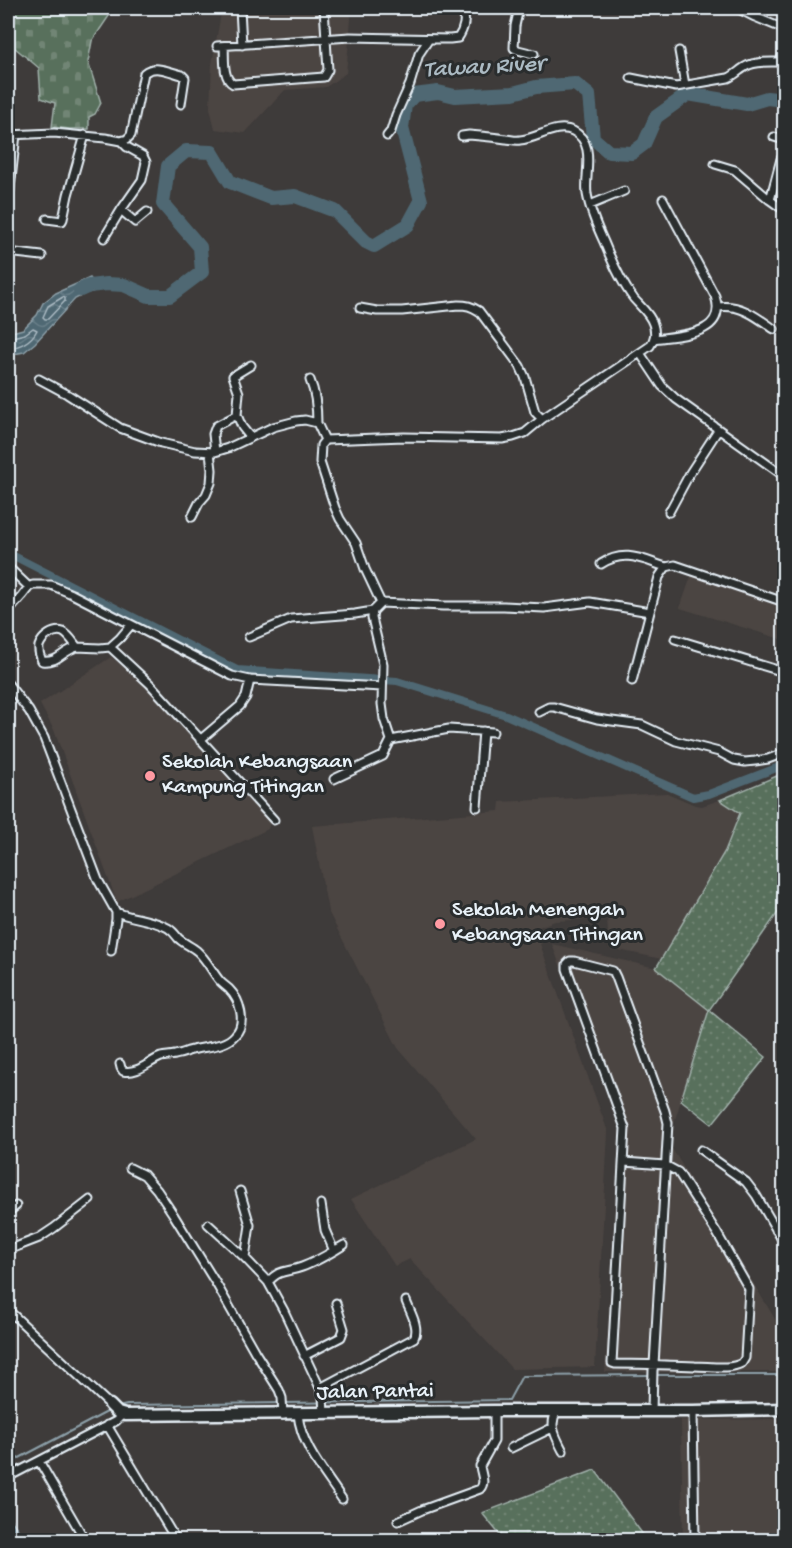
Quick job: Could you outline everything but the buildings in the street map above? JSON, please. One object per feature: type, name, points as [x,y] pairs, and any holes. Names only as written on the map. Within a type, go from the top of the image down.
[{"type":"street","points":[[240,8],[242,45]]},
{"type":"street","points":[[324,8],[326,39],[328,70],[324,77],[236,84],[230,82],[221,46],[242,45],[326,39],[350,37],[458,38],[465,22],[464,8]]},
{"type":"street","points":[[519,8],[514,48],[534,54]]},
{"type":"street","points":[[737,8],[784,29]]},
{"type":"street","points":[[387,136],[392,131],[419,54],[429,39]]},
{"type":"street","points":[[680,51],[685,85]]},
{"type":"street","points":[[631,78],[671,87],[685,85],[728,78],[753,63],[779,62],[784,55]]},
{"type":"street","points":[[8,135],[54,133],[122,141],[127,139],[131,135],[144,73],[149,69],[155,68],[182,75],[185,78],[182,104]]},
{"type":"street","points":[[324,440],[404,437],[502,439],[513,437],[525,433],[650,346],[654,339],[654,326],[651,319],[634,299],[614,266],[592,214],[587,193],[588,153],[585,144],[574,132],[565,129],[556,130],[519,141],[462,136]]},
{"type":"street","points":[[8,207],[16,134]]},
{"type":"street","points":[[47,219],[62,221],[63,219],[85,135]]},
{"type":"street","points":[[774,138],[784,140]]},
{"type":"street","points":[[104,238],[142,180],[146,162],[143,156],[127,147],[122,141]]},
{"type":"street","points":[[770,200],[781,159],[784,158]]},
{"type":"street","points":[[715,164],[735,170],[784,210]]},
{"type":"street","points":[[590,205],[624,191]]},
{"type":"street","points":[[654,339],[703,330],[717,315],[719,307],[663,199]]},
{"type":"street","points":[[121,210],[135,222],[147,212]]},
{"type":"street","points":[[8,250],[42,256]]},
{"type":"street","points":[[360,308],[386,312],[467,304],[473,307],[479,311],[520,366],[535,412],[542,419]]},
{"type":"street","points":[[719,307],[736,306],[774,329]]},
{"type":"street","points":[[640,352],[669,393],[784,476]]},
{"type":"street","points":[[250,436],[242,427],[237,415],[238,393],[233,376],[251,365]]},
{"type":"street","points":[[39,379],[120,428],[153,441],[195,451],[212,452],[228,448],[250,436],[296,421],[311,420],[317,423]]},
{"type":"street","points":[[310,380],[315,390],[317,423],[324,440]]},
{"type":"street","points":[[192,518],[211,483],[214,429],[237,415]]},
{"type":"street","points":[[669,512],[690,473],[718,430]]},
{"type":"street","points":[[324,440],[321,445],[320,462],[334,508],[356,543],[381,603]]},
{"type":"street","points":[[601,564],[612,557],[622,555],[638,558],[666,567],[675,566],[784,602]]},
{"type":"street","points":[[8,567],[28,587]]},
{"type":"street","points":[[632,681],[659,577],[666,567]]},
{"type":"street","points":[[8,612],[28,587],[51,585],[232,676],[250,680],[382,686]]},
{"type":"street","points":[[249,637],[291,619],[373,611],[381,603],[544,608],[590,602],[650,612]]},
{"type":"street","points":[[334,779],[383,756],[391,740],[384,719],[383,664],[373,627],[373,611]]},
{"type":"street","points":[[77,647],[67,634],[61,631],[53,632],[39,646],[39,654],[42,661],[50,662],[77,647],[110,647],[131,625]]},
{"type":"street","points":[[675,639],[784,672]]},
{"type":"street","points":[[110,647],[150,684],[274,820]]},
{"type":"street","points":[[200,740],[240,706],[246,697],[250,680]]},
{"type":"street","points":[[8,684],[29,711],[44,738],[98,880],[116,912],[117,919],[111,951]]},
{"type":"street","points":[[539,711],[554,707],[597,719],[642,725],[676,741],[745,762],[768,759],[784,753]]},
{"type":"street","points":[[391,740],[449,729],[493,732]]},
{"type":"street","points":[[477,807],[483,730]]},
{"type":"street","points":[[116,912],[168,928],[199,953],[221,983],[234,995],[242,1020],[236,1035],[230,1040],[160,1057],[140,1069],[131,1071],[123,1071],[120,1064]]},
{"type":"street","points":[[624,1162],[665,1165],[678,1172],[745,1281],[749,1289],[749,1299],[745,1358],[742,1363],[730,1367],[654,1367],[612,1363],[625,1128],[567,969],[570,961],[613,971],[668,1123],[665,1165],[654,1367],[653,1384],[652,1411]]},
{"type":"street","points":[[701,1150],[746,1182],[784,1244]]},
{"type":"street","points":[[130,1168],[144,1175],[174,1215],[279,1390],[283,1412]]},
{"type":"street","points":[[240,1191],[250,1225],[245,1258]]},
{"type":"street","points":[[8,1250],[39,1238],[90,1200]]},
{"type":"street","points":[[321,1204],[325,1230],[334,1251]]},
{"type":"street","points":[[8,1212],[16,1206]]},
{"type":"street","points":[[776,1230],[784,1223]]},
{"type":"street","points":[[208,1224],[268,1282],[320,1388],[324,1411]]},
{"type":"street","points":[[268,1282],[274,1275],[284,1270],[301,1268],[344,1245]]},
{"type":"street","points":[[320,1388],[414,1338],[417,1333],[406,1301]]},
{"type":"street","points":[[304,1356],[341,1337],[344,1329],[336,1303]]},
{"type":"street","points":[[8,1310],[117,1411],[118,1419],[8,1477]]},
{"type":"street","name":"Jalan Pantai","points":[[117,1411],[298,1414],[324,1411],[784,1409]]},
{"type":"street","points":[[398,1521],[480,1489],[483,1480],[480,1467],[494,1442],[494,1411]]},
{"type":"street","points":[[557,1411],[553,1416],[552,1428],[563,1451]]},
{"type":"street","points":[[693,1411],[695,1540]]},
{"type":"street","points":[[298,1414],[301,1431],[308,1445],[342,1499]]},
{"type":"street","points":[[107,1425],[176,1540]]},
{"type":"street","points":[[511,1448],[552,1428]]},
{"type":"street","points":[[39,1461],[85,1540]]},
{"type":"shaded area","points":[[222,8],[352,8],[346,73],[326,87],[285,90],[245,133],[215,129],[210,108],[212,64]]},
{"type":"shaded area","points":[[694,568],[784,598],[784,640],[680,608]]},
{"type":"shaded area","name":"Sekolah Kebangsaan Kampung Titingan","points":[[111,657],[143,682],[270,822],[268,829],[117,902],[54,730],[40,704]]},
{"type":"shaded area","points":[[667,793],[702,806],[720,800],[740,812],[725,851],[662,959],[609,948],[607,918],[555,921],[536,928],[608,1132],[595,1367],[512,1369],[410,1259],[395,1266],[351,1199],[476,1139],[398,1048],[328,911],[312,826],[499,811],[500,802]]},
{"type":"shaded area","points":[[552,944],[656,968],[709,1010],[668,1142],[784,1334],[784,1372],[605,1372],[621,1127]]},
{"type":"shaded area","points":[[784,1419],[784,1540],[683,1540],[681,1420]]},
{"type":"green space","points":[[11,8],[112,8],[92,41],[88,62],[101,103],[95,114],[89,117],[89,129],[52,127],[55,103],[41,98],[39,68],[8,42],[8,14]]},
{"type":"green space","points":[[784,773],[784,904],[709,1010],[656,968],[725,851],[740,813],[720,800]]},
{"type":"green space","points":[[709,1010],[766,1057],[712,1124],[681,1100]]},
{"type":"green space","points":[[595,1470],[647,1540],[504,1540],[482,1513]]},
{"type":"water","points":[[90,278],[99,290],[75,299],[24,352],[8,355],[8,333],[23,329],[37,315],[43,303],[56,293]]},
{"type":"water","points":[[8,1515],[25,1540],[8,1540]]},
{"type":"waterway","name":"Tawau River","points":[[80,290],[89,286],[124,285],[149,296],[170,296],[202,272],[200,247],[163,204],[168,166],[186,151],[212,152],[230,182],[271,198],[295,196],[335,211],[366,242],[374,246],[408,225],[421,201],[402,128],[405,105],[414,95],[438,92],[455,96],[513,93],[536,87],[575,84],[589,95],[593,138],[609,152],[632,153],[644,144],[656,117],[688,94],[747,104],[767,98],[784,100]]},
{"type":"waterway","points":[[8,553],[237,670],[397,681],[506,715],[693,797],[709,794],[784,765]]},
{"type":"waterway","points":[[118,1407],[127,1405],[509,1400],[522,1376],[650,1375]]},
{"type":"waterway","points":[[655,1375],[784,1375]]},
{"type":"waterway","points":[[8,1464],[107,1412]]},
{"type":"place","name":"Sekolah Kebangsaan Kampung Titingan","points":[[150,776]]},
{"type":"place","name":"Sekolah Menengah Kebangsaan Titingan","points":[[440,924]]}]
